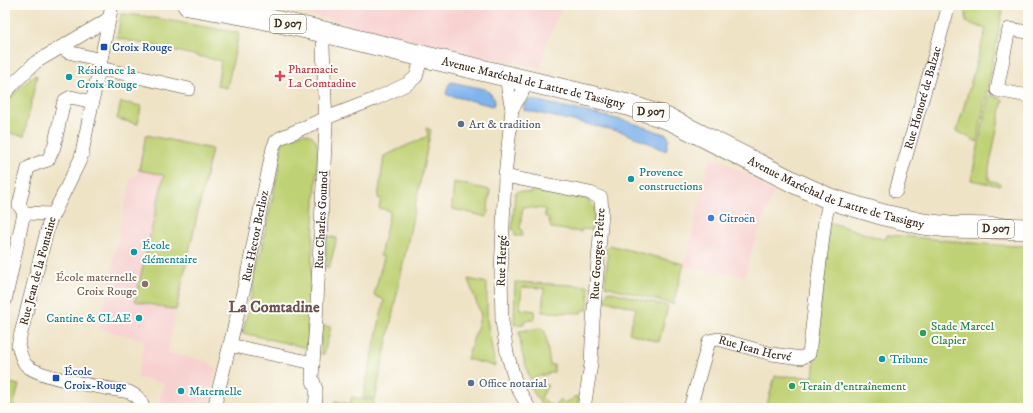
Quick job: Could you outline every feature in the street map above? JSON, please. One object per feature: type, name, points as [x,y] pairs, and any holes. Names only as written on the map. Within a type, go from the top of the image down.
[{"type":"main road","name":"Avenue Maréchal de Lattre de Tassigny","points":[[188,5],[324,32],[628,105],[671,120],[795,183],[830,199],[884,215],[923,224],[965,228],[1028,229]]},
{"type":"street","name":"Rue Honoré de Balzac","points":[[896,190],[949,5]]},
{"type":"street","points":[[5,93],[36,62],[102,24],[110,11]]},
{"type":"street","name":"Rue Jean de la Fontaine","points":[[110,11],[81,158],[52,214],[18,345],[20,356],[26,365],[45,374],[64,380],[129,392],[137,396],[142,402],[143,408]]},
{"type":"street","points":[[1028,32],[1009,29],[997,90],[1028,96],[1028,94]]},
{"type":"street","name":"Rue Charles Gounod","points":[[315,408],[316,389],[312,378],[318,295],[326,118],[323,46],[324,32]]},
{"type":"street","points":[[61,47],[68,52],[100,64],[189,89]]},
{"type":"street","name":"Rue Hector Berlioz","points":[[214,408],[246,280],[273,148],[276,141],[407,84],[416,77],[422,56]]},
{"type":"street","name":"Rue Hergé","points":[[512,109],[522,93],[516,79]]},
{"type":"street","name":"Rue Hergé","points":[[516,79],[508,90],[512,109],[505,176],[501,273],[502,321],[507,353],[517,387],[529,408]]},
{"type":"street","points":[[5,301],[24,213],[19,205],[28,168],[48,160],[54,147],[65,100],[71,96],[93,102]]},
{"type":"street","name":"Rue Georges Prêtre","points":[[505,176],[590,193],[601,198],[602,213],[593,320],[591,364],[584,408]]},
{"type":"street","name":"Rue Jean Hervé","points":[[690,408],[709,341],[718,339],[772,354],[801,358],[809,354],[825,220],[830,199]]},
{"type":"street","points":[[24,213],[52,214]]},
{"type":"street","points":[[230,346],[313,363]]},
{"type":"shaded area","points":[[307,5],[563,5],[547,42],[540,68],[436,47],[304,13]]},
{"type":"shaded area","name":"École maternelle Croix Rouge","points":[[145,134],[213,149],[167,353],[209,362],[216,369],[207,408],[158,408],[164,383],[137,378],[145,340],[99,329],[131,177],[136,177]]},
{"type":"shaded area","points":[[710,158],[724,162],[775,190],[755,240],[745,276],[684,267]]},
{"type":"green space","points":[[966,5],[1004,5],[977,142],[957,131],[986,29],[966,22]]},
{"type":"green space","points":[[121,14],[144,16],[239,33],[227,88],[217,86],[221,61],[117,38]]},
{"type":"green space","points":[[35,75],[37,76],[24,136],[5,132],[5,105],[17,90]]},
{"type":"green space","points":[[989,95],[1003,99],[989,169],[989,180],[1000,183],[1000,186],[971,180]]},
{"type":"green space","points":[[121,102],[141,106],[138,124],[117,119]]},
{"type":"green space","points":[[426,128],[431,130],[375,399],[363,397],[384,300],[374,295],[384,257],[380,256],[390,211],[379,208],[381,199],[378,198],[384,156],[428,136]]},
{"type":"green space","points":[[304,133],[314,138],[318,148],[307,348],[243,333],[280,163],[278,162],[282,142]]},
{"type":"green space","points":[[146,135],[212,149],[176,310],[135,301],[164,175],[139,170]]},
{"type":"green space","points":[[454,182],[490,190],[487,217],[453,209]]},
{"type":"green space","points":[[533,189],[587,199],[595,209],[594,230],[582,229],[581,232],[551,228],[548,217],[545,217],[545,209],[523,207],[520,229],[522,230],[522,236],[515,236],[515,232],[512,229],[515,193],[518,191],[531,193]]},
{"type":"green space","name":"Stade Marcel Clapier","points":[[829,222],[885,240],[887,235],[993,245],[1028,246],[1028,408],[766,408],[775,376],[813,377]]},
{"type":"green space","points":[[327,236],[337,238],[329,268],[325,267]]},
{"type":"green space","points":[[609,245],[684,264],[673,304],[605,286],[608,254],[604,251]]},
{"type":"green space","points":[[468,279],[487,283],[487,320],[495,366],[467,359],[481,315]]},
{"type":"green space","points":[[515,282],[589,286],[588,310],[582,310],[581,313],[542,312],[544,288],[522,287],[520,309],[535,311],[534,320],[524,321],[524,324],[514,325]]},
{"type":"green space","points":[[608,291],[668,306],[659,342],[629,333],[636,308],[602,300],[607,295]]},
{"type":"green space","points":[[321,325],[331,327],[324,354],[321,354]]},
{"type":"green space","points":[[541,328],[545,331],[550,365],[554,365],[554,372],[530,379],[522,353],[519,331]]},
{"type":"green space","points":[[5,382],[19,385],[13,408],[5,408]]},
{"type":"green space","points":[[534,382],[536,387],[548,385],[541,398],[554,407],[561,399],[563,403],[579,396],[577,408],[543,408],[529,384]]},
{"type":"green space","points":[[352,397],[374,401],[373,408],[334,408],[335,401],[350,404]]},
{"type":"water","points":[[451,82],[485,89],[495,100],[493,106],[446,94]]},
{"type":"water","points":[[530,99],[630,122],[667,135],[669,138],[666,151],[622,132],[524,110],[524,105]]},
{"type":"place","name":"Croix Rouge","points":[[104,47]]},
{"type":"place","name":"Pharmacie La Comtadine","points":[[280,76]]},
{"type":"place","name":"Résidence la Croix Rouge","points":[[69,77]]},
{"type":"place","name":"Art & tradition","points":[[461,124]]},
{"type":"place","name":"Provence constructions","points":[[631,179]]},
{"type":"place","name":"Citroën","points":[[711,218]]},
{"type":"place","name":"École élémentaire","points":[[134,252]]},
{"type":"place","name":"École maternelle Croix Rouge","points":[[145,284]]},
{"type":"place","name":"Cantine & CLAE","points":[[139,318]]},
{"type":"place","name":"Stade Marcel Clapier","points":[[923,333]]},
{"type":"place","name":"Tribune","points":[[882,359]]},
{"type":"place","name":"École Croix-Rouge","points":[[56,378]]},
{"type":"place","name":"Office notarial","points":[[471,383]]},
{"type":"place","name":"Terain d'entraînement","points":[[792,386]]},
{"type":"place","name":"Maternelle","points":[[181,391]]},
{"type":"district","name":"La Comtadine","points":[[274,307]]}]
